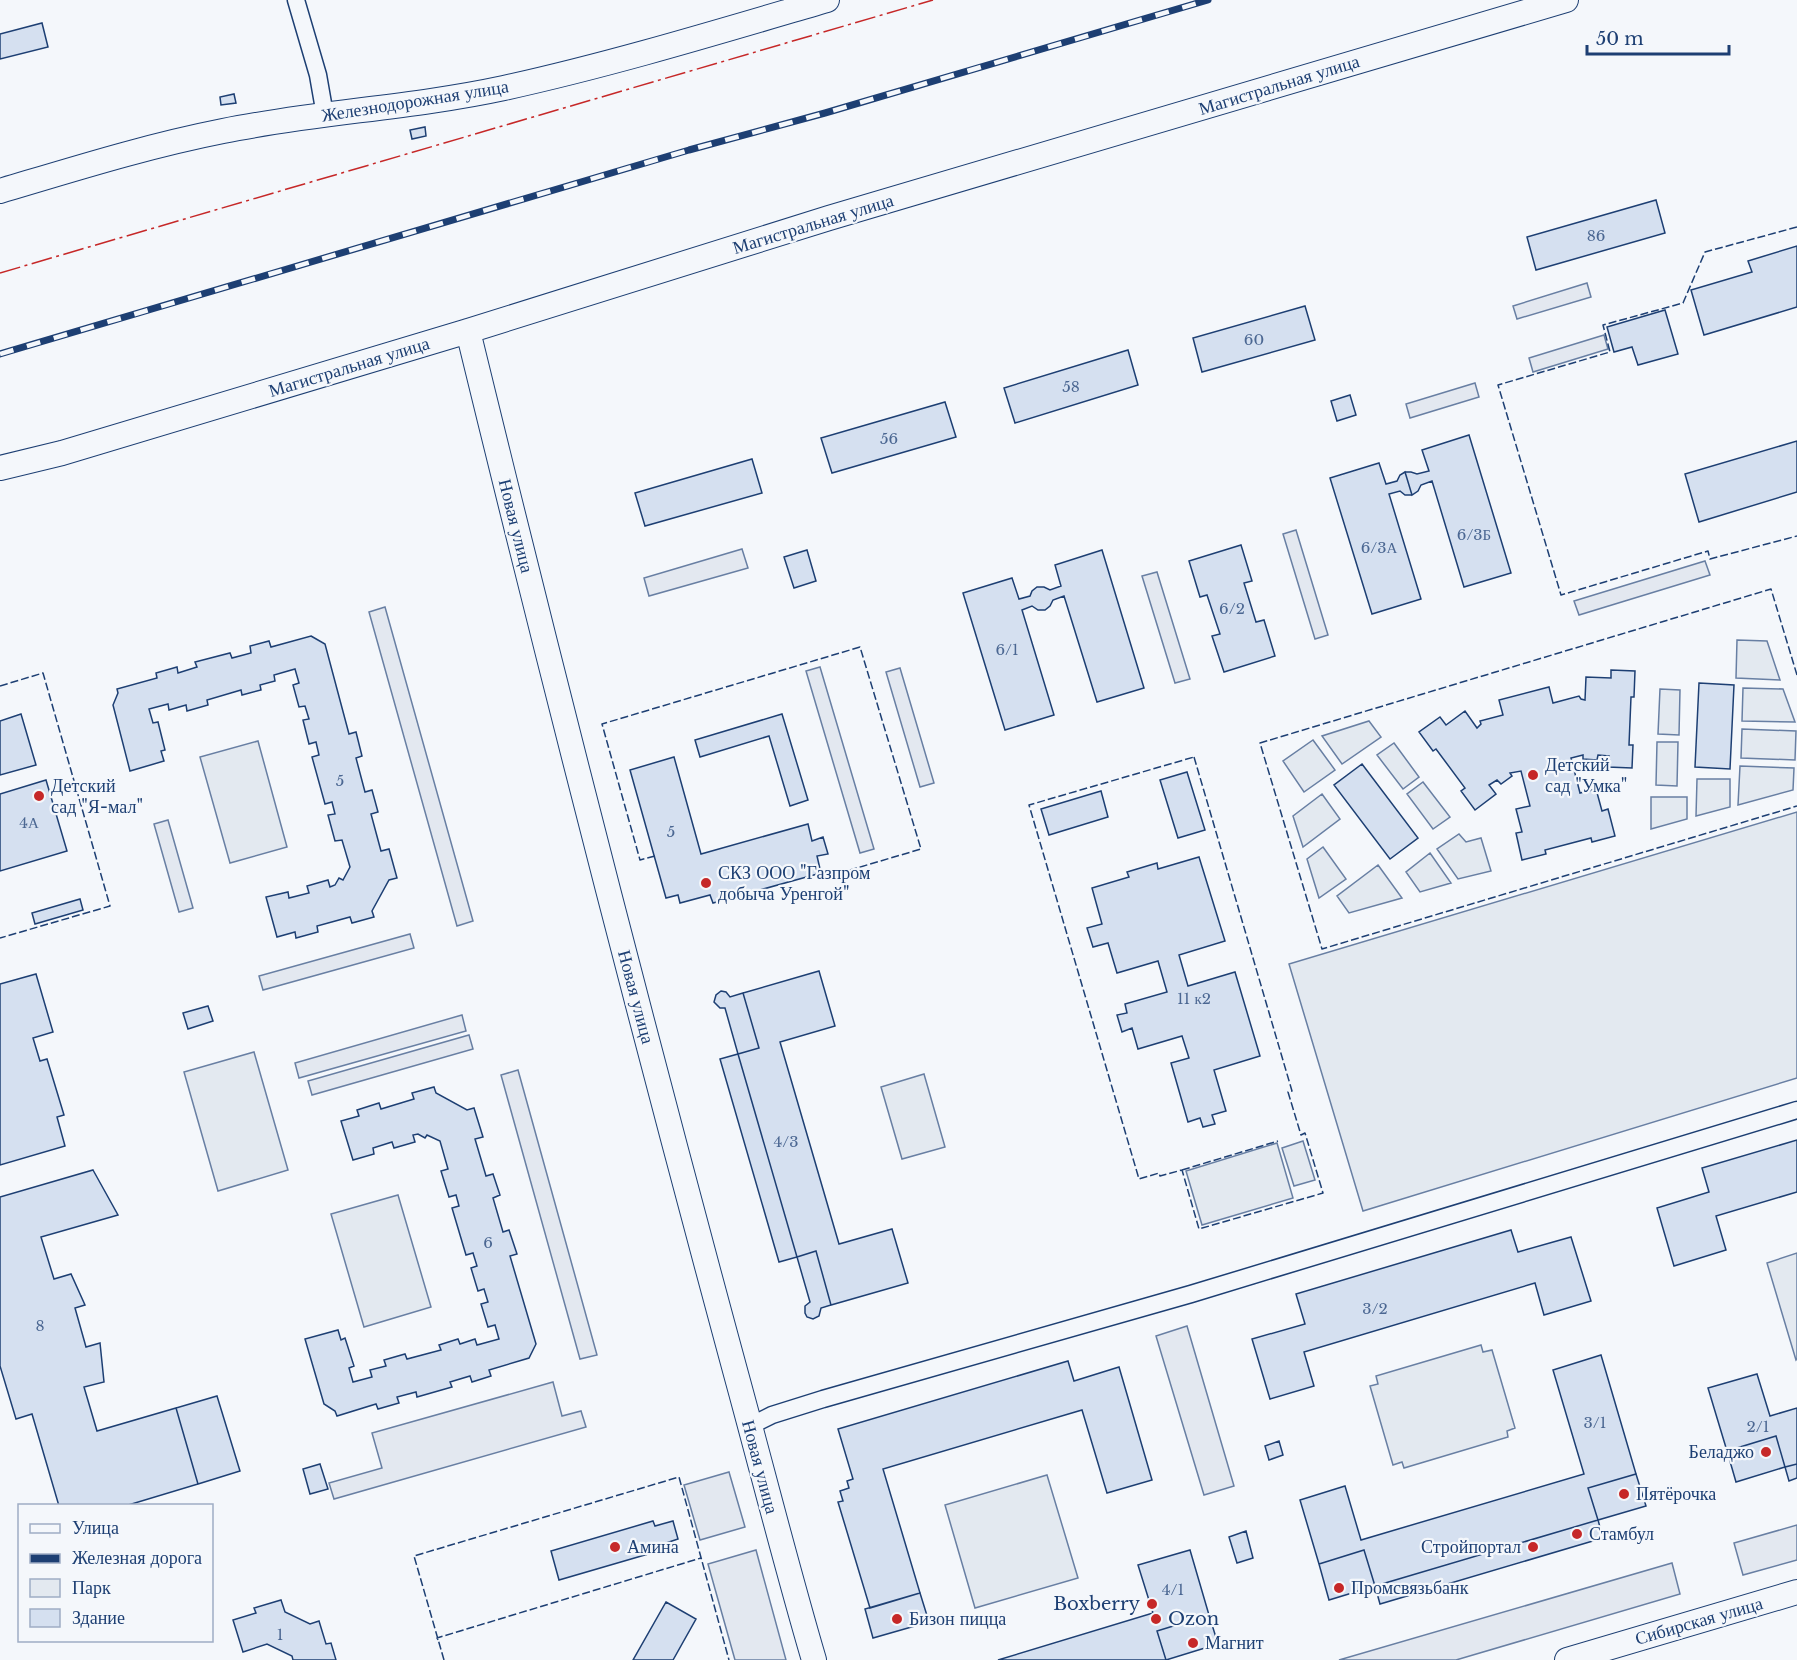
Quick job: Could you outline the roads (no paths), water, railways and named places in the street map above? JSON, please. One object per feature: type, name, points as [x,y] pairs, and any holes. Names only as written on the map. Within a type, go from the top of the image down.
[{"type":"main road","name":"Железнодорожная улица","points":[[0,191],[130,152],[224,130],[444,99],[504,88],[670,46],[827,0]]},
{"type":"main road","name":"Магистральная улица","points":[[0,468],[62,453],[468,331],[840,215],[1566,0]]},
{"type":"main road","name":"Новая улица","points":[[468,331],[630,975],[814,1660]]},
{"type":"main road","name":"Магистральная улица","points":[[0,476],[62,453]]},
{"type":"main road","name":"Сибирская улица","points":[[1567,1660],[1797,1592]]},
{"type":"street","points":[[296,0],[318,75],[325,116]]},
{"type":"street","points":[[750,1426],[772,1414],[1191,1294],[1797,1110]]},
{"type":"railway","points":[[0,354],[689,150],[825,113],[1208,0]]},
{"type":"place","name":"Детский сад \"Умка\"","points":[[1533,775]]},
{"type":"place","name":"Детский сад \"Я-мал\"","points":[[39,796]]},
{"type":"place","name":"СКЗ ООО \"Газпром добыча Уренгой\"","points":[[706,883]]},
{"type":"place","name":"Беладжо","points":[[1766,1452]]},
{"type":"place","name":"Пятёрочка","points":[[1624,1494]]},
{"type":"place","name":"Стамбул","points":[[1577,1534]]},
{"type":"place","name":"Амина","points":[[615,1547]]},
{"type":"place","name":"Стройпортал","points":[[1533,1547]]},
{"type":"place","name":"Промсвязьбанк","points":[[1339,1588]]},
{"type":"place","name":"Boxberry","points":[[1152,1604]]},
{"type":"place","name":"Бизон пицца","points":[[897,1619]]},
{"type":"place","name":"Ozon","points":[[1156,1619]]},
{"type":"place","name":"Магнит","points":[[1193,1643]]}]
